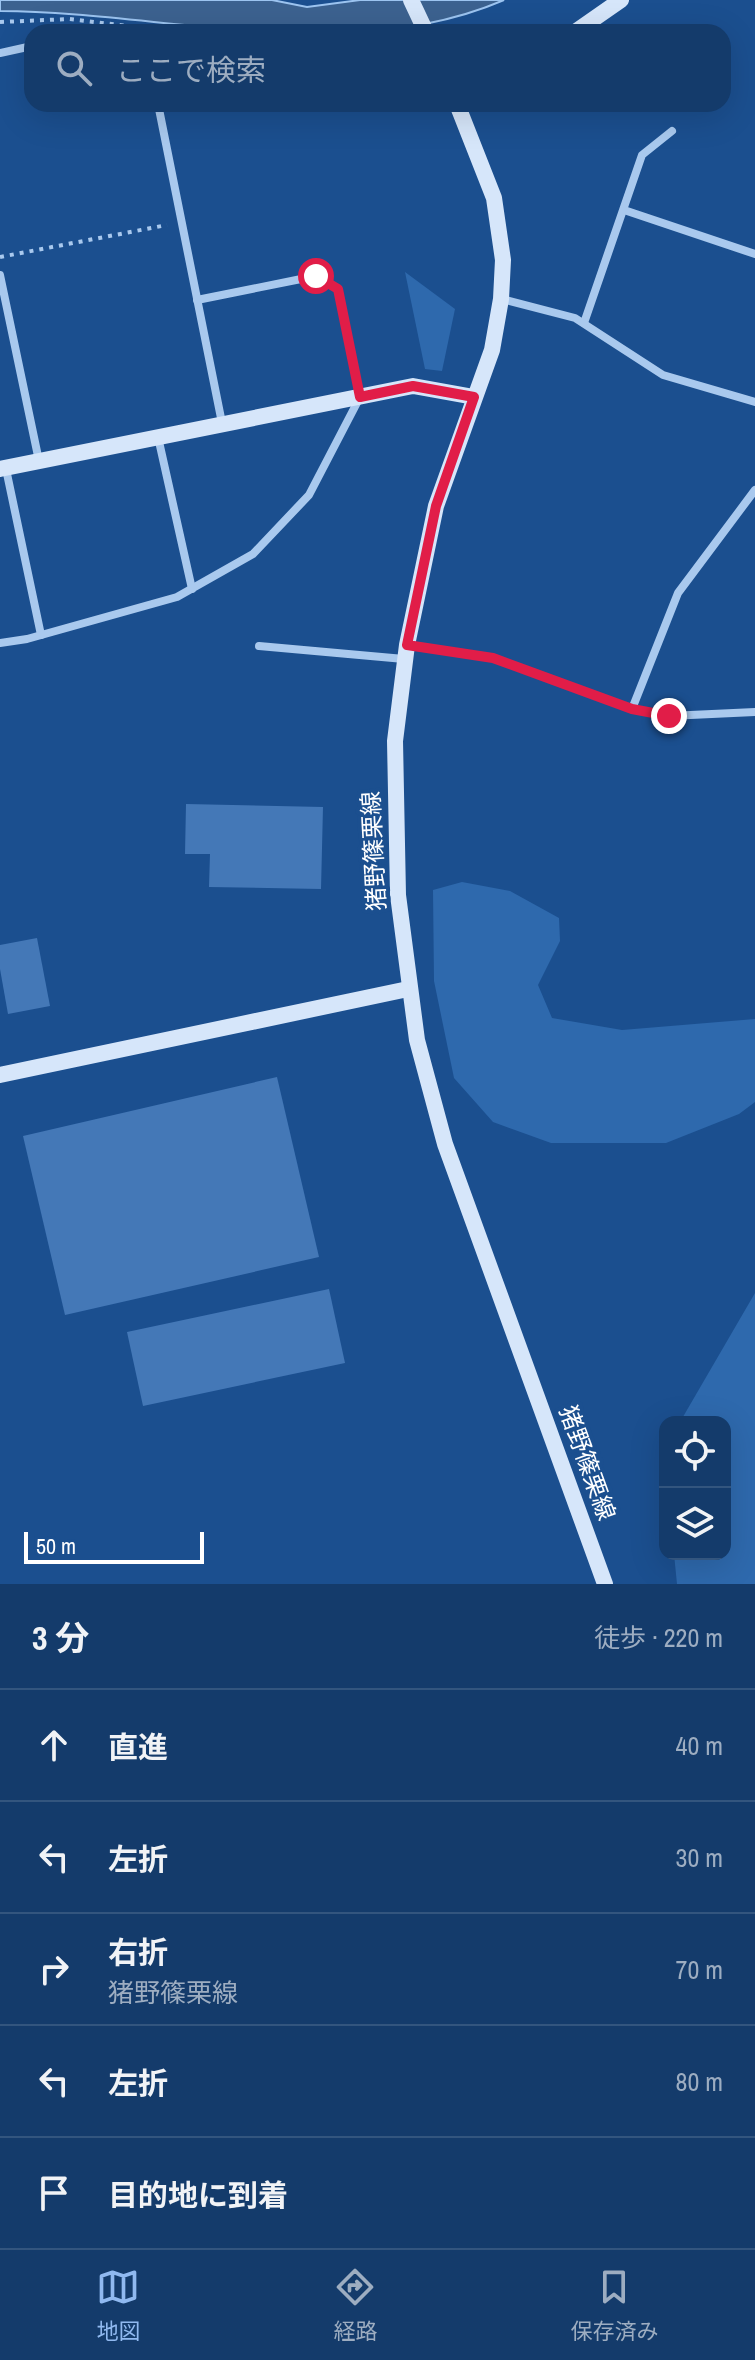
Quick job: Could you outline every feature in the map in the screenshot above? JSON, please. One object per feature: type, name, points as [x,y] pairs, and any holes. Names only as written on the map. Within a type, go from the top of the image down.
[{"type":"main road","points":[[411,0],[422,24]]},
{"type":"main road","points":[[586,24],[621,0]]},
{"type":"main road","name":"猪野篠栗線","points":[[460,112],[494,198],[503,260],[501,299],[492,350],[436,506],[406,652],[395,741],[394,812],[408,989],[445,1144],[605,1584]]},
{"type":"main road","points":[[3,468],[413,386],[474,397]]},
{"type":"main road","points":[[0,1075],[408,989]]},
{"type":"street","points":[[0,53],[24,48]]},
{"type":"street","points":[[160,112],[222,423]]},
{"type":"street","points":[[584,323],[642,155],[672,131]]},
{"type":"street","points":[[624,210],[755,254]]},
{"type":"street","points":[[0,275],[39,461]]},
{"type":"street","points":[[0,643],[41,635],[177,597],[253,554],[309,495],[360,397],[338,289],[316,276],[197,300]]},
{"type":"street","points":[[501,299],[575,318],[663,375],[755,402]]},
{"type":"street","points":[[158,436],[192,589]]},
{"type":"street","points":[[3,468],[41,635]]},
{"type":"street","points":[[632,709],[678,593],[755,490]]},
{"type":"street","points":[[259,646],[493,658],[632,709],[669,716],[755,712]]},
{"type":"path","points":[[0,22],[69,19],[134,24]]},
{"type":"path","points":[[0,257],[181,222]]},
{"type":"shaded area","points":[[0,0],[272,0],[307,7],[360,0],[504,0],[445,20],[420,24],[176,24],[0,11]]},
{"type":"shaded area","points":[[405,272],[455,309],[442,371],[425,369]]},
{"type":"shaded area","points":[[462,882],[510,891],[559,918],[560,941],[538,985],[552,1018],[622,1030],[755,1019],[755,1102],[739,1114],[666,1143],[551,1143],[493,1122],[454,1078],[434,981],[433,890]]},
{"type":"shaded area","points":[[755,1293],[755,1584],[677,1584],[675,1560],[731,1560],[731,1416],[683,1416]]},
{"type":"building","points":[[186,804],[323,807],[321,889],[209,887],[210,854],[185,854]]},
{"type":"building","points":[[37,938],[50,1006],[8,1014],[0,969],[0,945]]},
{"type":"building","points":[[277,1077],[319,1257],[65,1315],[23,1136]]},
{"type":"building","points":[[329,1289],[345,1363],[143,1406],[127,1332]]},
{"type":"route","points":[[316,276],[338,289],[360,397],[413,386],[474,397],[436,506],[407,645],[493,658],[632,709],[669,716]]}]
